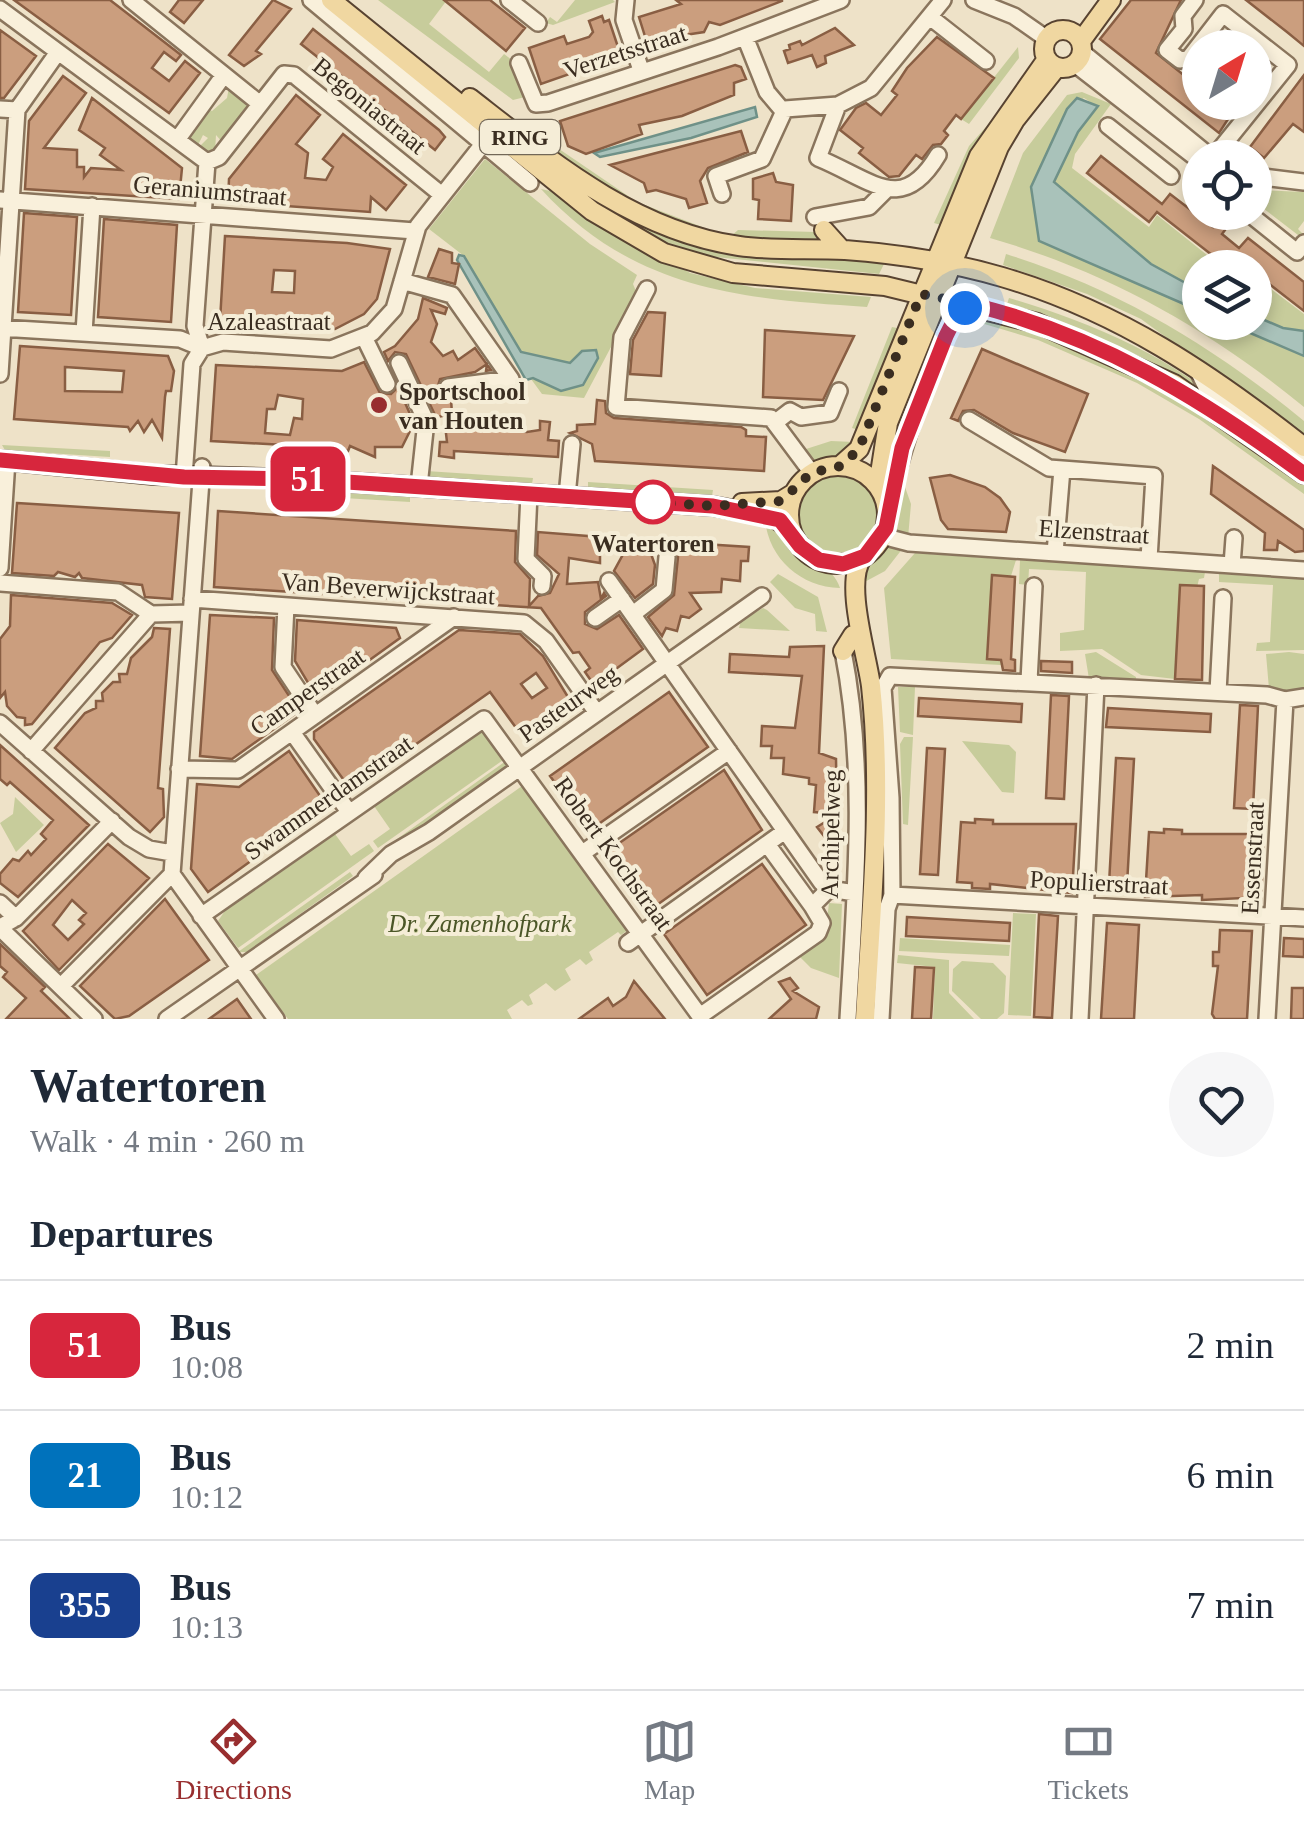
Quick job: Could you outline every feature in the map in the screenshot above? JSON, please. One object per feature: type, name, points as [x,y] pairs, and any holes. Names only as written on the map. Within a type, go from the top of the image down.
[{"type":"main road","name":"RING","points":[[331,0],[564,189],[626,234],[698,266],[766,278],[873,285],[974,305],[1037,323],[1138,365],[1208,404],[1304,474]]},
{"type":"main road","name":"RING","points":[[349,0],[597,192],[646,218],[742,246],[842,250],[943,263],[1079,304],[1194,364],[1304,447]]},
{"type":"main road","points":[[1068,52],[1104,0]]},
{"type":"main road","points":[[841,466],[859,449],[1010,127],[1112,0]]},
{"type":"main road","points":[[1046,39],[1056,30],[1068,52]]},
{"type":"main road","points":[[530,183],[564,189]]},
{"type":"main road","points":[[819,223],[842,250]]},
{"type":"main road","points":[[712,238],[730,226]]},
{"type":"main road","points":[[4,460],[713,506],[773,517],[791,529],[809,554],[828,563],[862,558],[882,536],[887,509],[877,473],[888,423],[930,295]]},
{"type":"main road","points":[[713,506],[781,501],[794,493],[812,472],[841,466],[867,474],[878,486]]},
{"type":"main road","points":[[791,529],[788,513],[794,493]]},
{"type":"main road","name":"Archipelweg","points":[[862,558],[855,584],[880,690],[870,722]]},
{"type":"main road","name":"Archipelweg","points":[[828,563],[842,581],[848,643],[870,722],[875,810],[865,1019]]},
{"type":"street","points":[[131,0],[260,104],[219,157],[207,162]]},
{"type":"street","points":[[311,0],[474,132],[530,183]]},
{"type":"street","points":[[509,0],[538,23]]},
{"type":"street","points":[[626,0],[624,20],[640,70]]},
{"type":"street","name":"Verzetsstraat","points":[[519,63],[536,104],[745,37],[841,0]]},
{"type":"street","points":[[783,111],[838,106],[874,86],[943,0]]},
{"type":"street","points":[[974,0],[1014,16],[1046,39]]},
{"type":"street","points":[[1196,0],[1183,16],[1184,29],[1168,50],[1180,60],[1188,58],[1222,14],[1288,65],[1227,140]]},
{"type":"street","points":[[0,9],[207,162]]},
{"type":"street","points":[[930,17],[986,60]]},
{"type":"street","points":[[745,37],[766,92],[783,111]]},
{"type":"street","points":[[0,374],[6,200],[17,110],[58,52]]},
{"type":"street","points":[[1068,52],[1184,140]]},
{"type":"street","name":"Begoniastraat","points":[[260,104],[284,74],[294,75],[442,195]]},
{"type":"street","points":[[177,140],[224,75]]},
{"type":"street","points":[[838,106],[818,158],[887,189],[917,186],[938,155]]},
{"type":"street","points":[[0,109],[17,110]]},
{"type":"street","points":[[722,194],[716,176],[762,159],[783,111]]},
{"type":"street","points":[[1108,126],[1171,176]]},
{"type":"street","points":[[1142,153],[1163,126]]},
{"type":"street","points":[[1163,126],[1182,144]]},
{"type":"street","name":"Azaleastraat","points":[[2,328],[180,339],[202,348],[223,342],[331,349],[364,337],[392,314],[415,231],[483,144]]},
{"type":"street","points":[[207,162],[195,326],[202,348],[192,364],[191,606],[172,874],[276,1019]]},
{"type":"street","points":[[1272,179],[1304,182]]},
{"type":"street","points":[[819,223],[863,209],[882,198],[887,189]]},
{"type":"street","name":"Geraniumstraat","points":[[6,200],[415,231]]},
{"type":"street","points":[[84,333],[92,206]]},
{"type":"street","points":[[1269,230],[1297,252],[1304,243]]},
{"type":"street","points":[[402,281],[452,295],[511,379],[448,387]]},
{"type":"street","points":[[647,289],[622,337],[616,406],[763,416],[777,421],[812,472]]},
{"type":"street","points":[[887,509],[902,448],[946,336],[957,314],[974,305]]},
{"type":"street","points":[[364,337],[387,384]]},
{"type":"street","points":[[399,363],[426,421],[419,486]]},
{"type":"street","points":[[1194,364],[1207,389],[1304,458]]},
{"type":"street","points":[[777,421],[790,410],[800,417],[830,413],[838,391]]},
{"type":"street","points":[[969,420],[1049,468],[1154,476],[1149,560]]},
{"type":"street","points":[[567,496],[572,444]]},
{"type":"street","points":[[0,568],[4,460]]},
{"type":"street","points":[[1056,553],[1062,468]]},
{"type":"street","points":[[529,494],[526,559],[543,576],[542,586]]},
{"type":"street","name":"Elzenstraat","points":[[882,536],[909,544],[1304,570]]},
{"type":"street","points":[[1232,565],[1234,538]]},
{"type":"street","points":[[632,614],[664,590],[667,557]]},
{"type":"street","points":[[609,581],[830,890],[855,893]]},
{"type":"street","points":[[0,583],[118,592],[151,614],[31,751]]},
{"type":"street","points":[[1032,681],[1034,586]]},
{"type":"street","name":"Pasteurweg","points":[[167,1019],[391,864],[402,849],[762,596]]},
{"type":"street","points":[[1218,692],[1223,598]]},
{"type":"street","points":[[595,618],[622,599]]},
{"type":"street","name":"Van Beverwijckstraat","points":[[151,614],[191,606],[286,606],[515,621],[532,628],[597,713]]},
{"type":"street","points":[[286,606],[283,667],[315,715]]},
{"type":"street","name":"Camperstraat","points":[[179,768],[238,770],[454,617]]},
{"type":"street","name":"Archipelweg","points":[[848,643],[858,776],[848,1019]]},
{"type":"street","points":[[880,690],[898,674],[1218,692],[1285,700],[1304,697]]},
{"type":"street","points":[[1080,1019],[1096,685]]},
{"type":"street","name":"Archipelweg","points":[[880,690],[891,798],[892,896],[887,910],[881,1019]]},
{"type":"street","name":"Essenstraat","points":[[1268,1019],[1285,700]]},
{"type":"street","name":"Robert Kochstraat","points":[[484,719],[584,852],[634,938],[701,1018]]},
{"type":"street","name":"Swammerdamstraat","points":[[201,916],[484,719]]},
{"type":"street","points":[[0,723],[140,845],[172,853]]},
{"type":"street","points":[[292,732],[349,812]]},
{"type":"street","points":[[584,852],[729,751]]},
{"type":"street","points":[[94,1019],[0,927],[16,918],[112,821]]},
{"type":"street","points":[[634,938],[785,831]]},
{"type":"street","points":[[701,1018],[818,934],[822,923],[768,844]]},
{"type":"street","points":[[61,986],[172,874]]},
{"type":"street","points":[[812,906],[830,890]]},
{"type":"street","name":"Populierstraat","points":[[892,896],[1304,918]]},
{"type":"street","points":[[0,903],[16,918]]},
{"type":"green space","points":[[378,0],[447,0],[429,24],[489,72],[504,54],[512,60],[525,97],[513,100]]},
{"type":"green space","points":[[575,0],[615,2],[553,25],[546,23],[550,17],[557,22]]},
{"type":"green space","points":[[1018,47],[1019,58],[969,124],[961,119]]},
{"type":"green space","points":[[229,87],[248,107],[223,143],[216,135],[215,152],[207,154],[198,148],[208,138],[203,135],[197,147],[188,136],[206,108],[212,111],[227,98]]},
{"type":"green space","points":[[1082,92],[1111,104],[1075,154],[1072,168],[1149,227],[1157,215],[1201,250],[1182,250],[1182,282],[1122,243],[1054,182],[1078,131],[1098,107],[1084,98],[1067,109],[1039,241],[1182,303],[1182,321],[1075,268],[990,238],[1023,153],[1067,95]]},
{"type":"green space","points":[[512,117],[637,202],[710,230],[703,232],[646,214],[508,122]]},
{"type":"green space","points":[[993,119],[941,225],[934,223],[969,146]]},
{"type":"green space","points":[[503,128],[646,225],[886,260],[879,274],[687,254],[613,221]]},
{"type":"green space","points":[[485,159],[590,244],[637,275],[633,284],[638,296],[584,398],[542,394],[531,379],[578,385],[598,358],[570,363],[521,352],[464,256],[429,229]]},
{"type":"green space","points":[[541,189],[559,193],[690,273],[755,288],[871,297],[867,307],[821,304],[733,293],[691,283],[651,269],[613,249],[576,223]]},
{"type":"green space","points":[[1272,191],[1304,192],[1304,221],[1298,229],[1303,234],[1297,243],[1298,235],[1272,215]]},
{"type":"green space","points":[[738,230],[816,232],[823,241],[789,243],[730,237]]},
{"type":"green space","points":[[1006,254],[1048,268],[1164,323],[1182,334],[1182,340],[1200,345],[1304,421],[1304,438],[1141,319],[1087,294],[1003,265]]},
{"type":"green space","points":[[1272,290],[1304,314],[1304,331],[1272,323]]},
{"type":"green space","points":[[1009,298],[1100,330],[1159,359],[1213,395],[1236,416],[1006,307]]},
{"type":"green space","points":[[984,314],[1082,346],[1204,409],[1304,481],[1304,494],[1199,419],[1137,383],[1038,340],[981,323]]},
{"type":"green space","points":[[892,327],[902,329],[862,431],[852,428]]},
{"type":"green space","points":[[1212,340],[1267,340],[1304,356],[1304,407],[1268,379]]},
{"type":"green space","points":[[831,441],[854,442],[841,455],[826,462],[812,462],[803,450]]},
{"type":"green space","points":[[2,445],[110,451],[110,457],[16,451],[15,454],[6,452]]},
{"type":"green space","points":[[829,470],[847,470],[863,477],[875,489],[882,514],[875,539],[863,551],[847,558],[829,558],[813,551],[801,539],[794,523],[794,505],[801,489],[813,477]]},
{"type":"green space","points":[[426,471],[533,478],[532,484],[426,477]]},
{"type":"green space","points":[[900,473],[911,504],[908,538],[892,527]]},
{"type":"green space","points":[[588,482],[713,490],[712,496],[588,488]]},
{"type":"green space","points":[[278,487],[410,496],[410,502],[277,494]]},
{"type":"green space","points":[[765,520],[805,557],[828,571],[840,588],[812,582],[789,568],[773,547]]},
{"type":"green space","points":[[885,547],[903,548],[885,571],[859,585],[864,563]]},
{"type":"green space","points":[[915,553],[1016,560],[1011,576],[993,575],[1001,665],[891,659],[884,588]]},
{"type":"green space","points":[[1020,560],[1205,572],[1204,578],[1199,579],[1175,679],[1141,675],[1102,649],[1060,651],[1060,633],[1084,630],[1086,572],[1029,569],[1028,585],[1019,584]]},
{"type":"green space","points":[[778,574],[818,597],[827,632],[816,631],[815,614],[795,608],[770,582]]},
{"type":"green space","points":[[1219,574],[1304,579],[1304,650],[1256,651],[1257,643],[1270,642],[1273,585],[1219,582]]},
{"type":"green space","points":[[763,608],[790,631],[739,628],[741,621]]},
{"type":"green space","points":[[1096,652],[1136,677],[1136,682],[1089,679],[1085,654]]},
{"type":"green space","points":[[1266,654],[1304,654],[1304,691],[1291,695],[1269,689]]},
{"type":"green space","points":[[898,687],[915,687],[913,735],[900,732]]},
{"type":"green space","points":[[485,730],[506,758],[378,848],[373,841],[390,829],[374,806]]},
{"type":"green space","points":[[904,737],[913,737],[908,825],[903,824],[900,744]]},
{"type":"green space","points":[[962,741],[1009,745],[1016,752],[1014,793],[1002,792]]},
{"type":"green space","points":[[510,758],[509,765],[383,855],[379,852]]},
{"type":"green space","name":"Dr. Zamenhofpark","points":[[522,786],[628,930],[621,935],[618,932],[589,952],[593,960],[586,965],[580,959],[565,969],[571,980],[555,991],[546,983],[529,995],[533,1004],[528,1006],[522,1000],[507,1010],[512,1019],[288,1019],[256,975]]},
{"type":"green space","points":[[15,797],[44,825],[16,852],[0,823],[13,814]]},
{"type":"green space","points":[[335,834],[351,856],[369,844],[374,851],[238,948],[218,921],[233,899],[237,903]]},
{"type":"green space","points":[[350,872],[353,876],[247,952],[238,952]]},
{"type":"green space","points":[[829,903],[842,904],[839,978],[811,968],[797,954],[826,928]]},
{"type":"green space","points":[[1013,913],[1036,914],[1031,1016],[1008,1015]]},
{"type":"green space","points":[[900,938],[1010,945],[1009,956],[899,951]]},
{"type":"green space","points":[[898,955],[949,960],[949,993],[974,1019],[933,1019],[935,967],[897,963]]},
{"type":"green space","points":[[962,961],[993,963],[1006,976],[1004,1013],[997,1019],[981,1019],[952,991],[953,969]]},
{"type":"water","points":[[1077,98],[1098,106],[1078,132],[1054,182],[1151,264],[1182,281],[1182,303],[1039,241],[1031,187],[1067,109]]},
{"type":"water","points":[[755,107],[757,117],[691,138],[600,157],[594,153]]},
{"type":"water","points":[[459,255],[464,256],[521,352],[570,363],[582,351],[596,350],[598,358],[583,385],[561,391],[533,378],[526,380],[457,260]]},
{"type":"water","points":[[1272,323],[1304,331],[1304,356],[1267,340],[1272,340]]},
{"type":"building","points":[[14,0],[110,0],[181,55],[176,61],[164,52],[152,68],[169,81],[185,61],[200,73],[169,113]]},
{"type":"building","points":[[179,0],[203,0],[184,23],[170,12]]},
{"type":"building","points":[[273,0],[291,9],[256,51],[261,54],[244,66],[229,55]]},
{"type":"building","points":[[444,0],[490,0],[525,28],[506,51]]},
{"type":"building","points":[[676,0],[782,1],[720,25],[709,22],[704,32],[685,35],[679,31],[676,38],[648,46],[639,17],[681,4]]},
{"type":"building","points":[[1131,0],[1181,0],[1156,53],[1182,74],[1182,104],[1100,39]]},
{"type":"building","points":[[1246,0],[1304,0],[1304,46],[1287,32]]},
{"type":"building","points":[[602,16],[604,22],[609,20],[621,56],[541,84],[529,48],[564,36],[567,44],[589,37],[593,32],[589,21]]},
{"type":"building","points":[[835,28],[854,45],[825,56],[826,63],[817,67],[812,55],[788,63],[784,51],[790,49],[789,45],[800,41],[802,45]]},
{"type":"building","points":[[313,29],[439,130],[445,137],[435,150],[301,44]]},
{"type":"building","points":[[0,30],[36,56],[4,98],[0,98]]},
{"type":"building","points":[[937,37],[994,78],[961,119],[956,115],[944,131],[948,135],[941,144],[933,145],[922,159],[916,155],[899,176],[889,177],[859,153],[863,148],[840,130],[856,108],[866,103],[881,115],[897,95],[892,91],[907,68]]},
{"type":"building","points":[[735,65],[741,67],[746,79],[734,83],[734,95],[682,116],[639,125],[642,134],[586,154],[568,146],[560,121]]},
{"type":"building","points":[[1304,75],[1304,132],[1293,124],[1272,149],[1272,140],[1255,140]]},
{"type":"building","points":[[63,76],[86,93],[44,148],[77,150],[77,167],[84,167],[84,177],[91,168],[121,170],[100,155],[105,148],[79,130],[92,98],[182,168],[179,199],[25,189],[29,121]]},
{"type":"building","points":[[296,95],[320,115],[296,144],[308,153],[305,178],[326,180],[333,167],[323,159],[343,134],[406,185],[386,210],[371,197],[370,212],[228,202],[229,179]]},
{"type":"building","points":[[1203,120],[1227,120],[1219,133]]},
{"type":"building","points":[[741,131],[748,152],[708,168],[700,181],[707,203],[689,208],[686,199],[656,190],[647,192],[644,183],[610,165]]},
{"type":"building","points":[[1101,156],[1162,204],[1170,194],[1182,203],[1182,230],[1225,230],[1222,234],[1239,248],[1248,238],[1263,250],[1206,250],[1157,212],[1149,222],[1087,173]]},
{"type":"building","points":[[773,173],[776,182],[793,185],[791,221],[758,219],[759,200],[753,199],[753,179]]},
{"type":"building","points":[[24,213],[77,217],[71,315],[18,312]]},
{"type":"building","points":[[104,219],[177,225],[171,322],[98,317]]},
{"type":"building","points":[[225,236],[390,249],[377,299],[364,314],[335,329],[220,321]],"holes":[[[274,270],[295,271],[294,293],[272,292]]]},
{"type":"building","points":[[439,249],[452,253],[452,263],[459,264],[455,284],[428,277]]},
{"type":"building","points":[[1272,257],[1304,282],[1304,311],[1272,286]]},
{"type":"building","points":[[423,298],[447,308],[445,314],[431,310],[437,324],[431,342],[443,356],[453,351],[458,360],[475,348],[487,364],[475,372],[440,379],[437,389],[451,398],[452,415],[436,417],[406,354],[395,352],[388,361],[384,352],[395,346],[418,319]]},
{"type":"building","points":[[648,312],[665,313],[661,376],[630,374],[633,340]]},
{"type":"building","points":[[765,330],[854,336],[823,400],[763,397]]},
{"type":"building","points":[[20,346],[168,356],[174,371],[171,391],[166,391],[162,438],[152,420],[144,432],[138,421],[130,431],[128,427],[14,419]],"holes":[[[65,367],[124,371],[122,392],[65,391]]]},
{"type":"building","points":[[982,349],[1088,394],[1065,452],[1013,433],[974,410],[963,411],[958,421],[951,418]]},
{"type":"building","points":[[364,362],[380,393],[391,394],[398,387],[414,423],[402,447],[375,447],[375,457],[350,446],[348,451],[335,449],[334,455],[303,446],[211,441],[216,365],[342,371]],"holes":[[[278,395],[303,399],[302,419],[294,418],[290,435],[265,433],[267,409],[275,409]]]},
{"type":"building","points":[[597,400],[605,401],[606,413],[614,418],[741,427],[746,436],[766,437],[764,471],[595,461],[592,444],[570,433],[577,431],[577,425],[595,424]]},
{"type":"building","points":[[540,421],[550,422],[548,440],[559,441],[558,457],[454,451],[454,458],[439,456],[440,442],[447,442],[445,425],[527,432],[540,430]]},
{"type":"building","points":[[1213,466],[1304,530],[1304,551],[1295,552],[1278,541],[1277,550],[1264,550],[1265,533],[1211,494]]},
{"type":"building","points":[[950,475],[985,487],[1000,498],[1010,512],[1006,532],[948,529],[941,520],[930,478]]},
{"type":"building","points":[[17,503],[179,513],[172,599],[145,597],[142,585],[82,578],[79,573],[75,577],[58,572],[54,576],[12,573]]},
{"type":"building","points":[[218,511],[516,531],[515,562],[530,579],[529,606],[538,596],[550,593],[559,574],[537,555],[538,532],[600,537],[600,563],[569,558],[567,584],[598,582],[601,599],[604,593],[606,596],[585,612],[585,624],[597,629],[619,615],[643,649],[594,685],[585,672],[590,668],[579,652],[573,653],[541,608],[214,587]]},
{"type":"building","points":[[672,542],[749,547],[748,561],[741,561],[740,581],[722,579],[721,592],[690,593],[701,609],[689,618],[681,616],[677,631],[666,628],[662,636],[648,617],[674,595],[678,557]]},
{"type":"building","points":[[639,544],[650,551],[655,565],[653,584],[635,598],[614,571],[626,549]]},
{"type":"building","points":[[992,575],[1015,577],[1011,659],[1015,660],[1015,671],[1003,670],[1001,660],[987,659]]},
{"type":"building","points":[[1180,585],[1204,586],[1202,680],[1175,679]]},
{"type":"building","points":[[11,595],[112,603],[132,615],[112,638],[100,642],[32,724],[25,725],[25,718],[17,717],[7,706],[5,692],[0,698],[0,639],[10,626]]},
{"type":"building","points":[[210,615],[274,618],[272,670],[299,711],[232,759],[200,756]]},
{"type":"building","points":[[297,620],[396,628],[400,638],[317,698],[295,661]]},
{"type":"building","points":[[154,628],[170,629],[158,788],[163,789],[164,817],[150,832],[55,748],[85,713],[96,708],[96,701],[103,701],[102,693],[113,682],[120,682],[119,674],[127,674],[131,658],[152,637]]},
{"type":"building","points":[[459,630],[520,634],[543,656],[571,702],[522,736],[490,692],[351,790],[314,739],[314,732]],"holes":[[[536,673],[547,688],[532,698],[521,684]]]},
{"type":"building","points":[[824,646],[819,753],[836,759],[837,814],[814,812],[816,785],[809,784],[809,778],[783,774],[784,758],[771,758],[772,746],[761,746],[762,726],[795,728],[802,676],[729,672],[730,654],[789,657],[790,647]]},
{"type":"building","points":[[1041,661],[1072,662],[1072,673],[1041,671]]},
{"type":"building","points":[[669,692],[708,747],[590,830],[550,776]]},
{"type":"building","points":[[1051,695],[1069,696],[1064,799],[1046,798]]},
{"type":"building","points":[[919,698],[1022,704],[1021,722],[918,716]]},
{"type":"building","points":[[1240,705],[1258,706],[1253,809],[1234,808]]},
{"type":"building","points":[[1108,708],[1211,714],[1210,732],[1106,727]]},
{"type":"building","points":[[0,745],[89,825],[18,897],[0,883],[0,874],[13,859],[19,861],[28,851],[31,855],[46,839],[41,834],[53,820],[10,782],[7,785],[0,779]]},
{"type":"building","points":[[927,748],[945,749],[938,875],[920,874]]},
{"type":"building","points":[[289,751],[327,806],[208,892],[191,869],[197,784],[239,787]]},
{"type":"building","points":[[1116,758],[1134,759],[1127,885],[1109,884]]},
{"type":"building","points":[[724,770],[762,830],[647,912],[605,853]]},
{"type":"building","points":[[838,814],[837,836],[827,840],[817,827]]},
{"type":"building","points":[[975,819],[993,820],[993,824],[1076,824],[1072,893],[990,884],[990,889],[972,888],[972,883],[957,882],[961,822],[975,823]]},
{"type":"building","points":[[1164,829],[1182,830],[1182,834],[1264,834],[1261,903],[1243,902],[1243,898],[1202,900],[1202,895],[1145,897],[1149,832],[1164,833]]},
{"type":"building","points":[[108,844],[149,878],[59,970],[23,931]],"holes":[[[72,900],[86,913],[79,920],[84,924],[68,940],[53,925]]]},
{"type":"building","points":[[762,864],[806,925],[707,995],[664,934]]},
{"type":"building","points":[[165,899],[209,960],[129,1016],[115,1019],[80,986]]},
{"type":"building","points":[[1039,914],[1058,916],[1052,1018],[1034,1017]]},
{"type":"building","points":[[907,917],[1010,923],[1009,941],[906,936]]},
{"type":"building","points":[[1107,923],[1139,925],[1134,1019],[1101,1019]]},
{"type":"building","points":[[1220,930],[1252,931],[1247,1019],[1215,1019],[1212,1014],[1218,966],[1213,966],[1213,952],[1219,952]]},
{"type":"building","points":[[1284,938],[1304,939],[1304,957],[1283,956]]},
{"type":"building","points":[[0,944],[45,987],[41,991],[70,1019],[6,1019],[26,998],[3,977],[7,972],[0,966]]},
{"type":"building","points":[[915,967],[934,968],[931,1019],[912,1019]]},
{"type":"building","points":[[790,978],[798,988],[793,991],[819,1007],[816,1019],[769,1019],[791,999],[779,982]]},
{"type":"building","points":[[634,981],[665,1019],[579,1019],[608,998],[613,1006],[626,997]]},
{"type":"building","points":[[1292,988],[1304,988],[1304,1019],[1291,1019]]},
{"type":"building","points":[[237,999],[251,1019],[209,1019]]},
{"type":"bus line","name":"51","points":[[0,460],[228,480],[301,479],[713,506],[780,520],[809,554],[828,563],[843,564],[865,556],[881,539],[902,448],[946,336],[957,314],[974,305],[1037,323],[1138,365],[1208,404],[1304,474]]},
{"type":"place","name":"Sportschool van Houten","points":[[379,405]]},
{"type":"place","name":"Watertoren","points":[[653,502]]},
{"type":"route","points":[[653,502],[713,506],[781,501],[794,493],[812,472],[841,466],[859,449],[921,294],[974,305],[965,308]]}]
